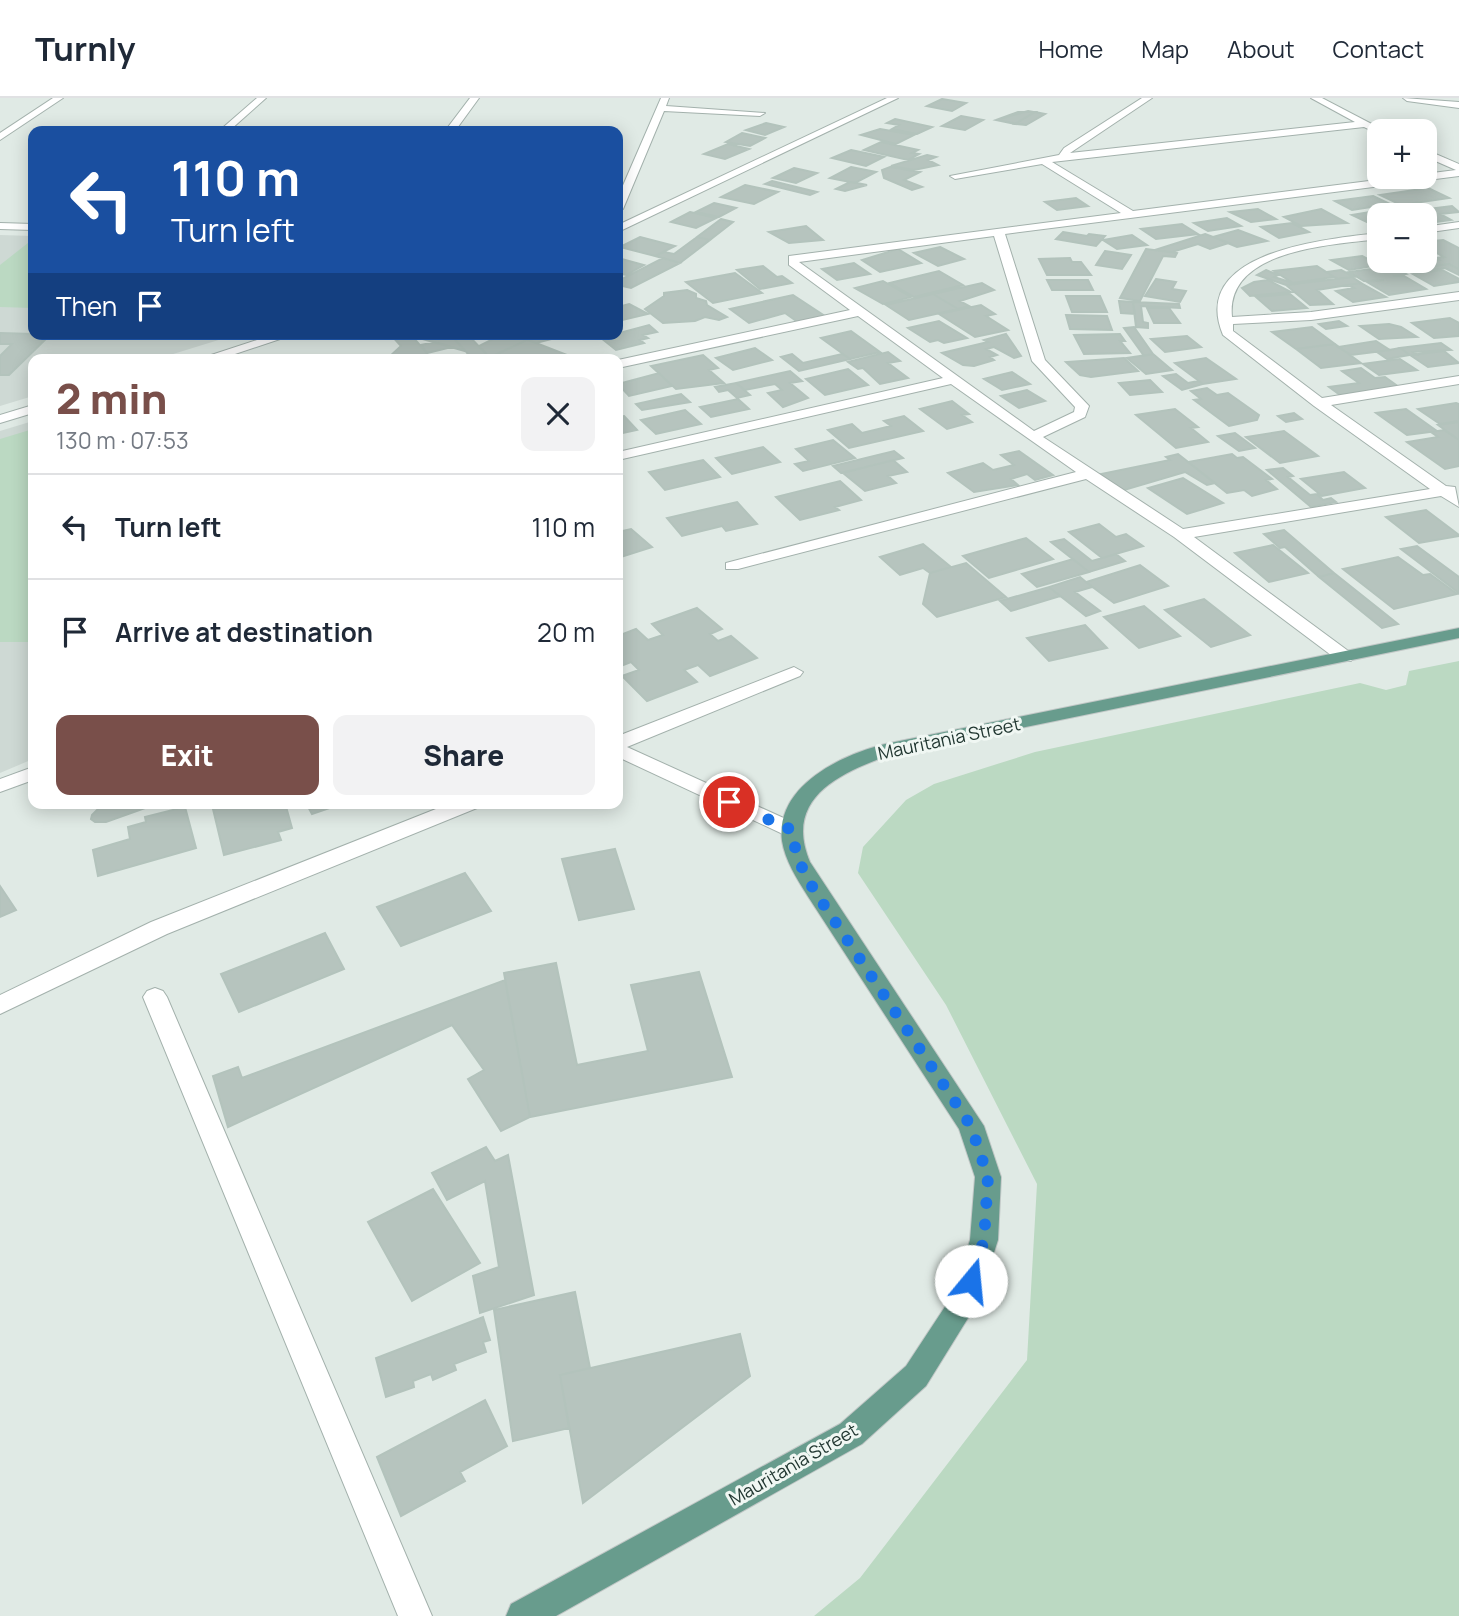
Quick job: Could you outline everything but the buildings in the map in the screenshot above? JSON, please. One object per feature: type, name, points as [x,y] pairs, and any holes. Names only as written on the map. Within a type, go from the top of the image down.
[{"type":"main road","name":"Mauritania Street","points":[[523,1616],[851,1434],[916,1376],[964,1302],[984,1240],[988,1177],[971,1126],[814,890],[797,858],[792,830],[797,808],[813,788],[844,765],[885,750],[1459,633]]},
{"type":"street","points":[[0,137],[59,98]]},
{"type":"street","points":[[230,126],[262,98]]},
{"type":"street","points":[[454,126],[475,98]]},
{"type":"street","points":[[623,197],[665,98]]},
{"type":"street","points":[[623,227],[894,98]]},
{"type":"street","points":[[1063,157],[1067,150],[1148,98]]},
{"type":"street","points":[[1315,98],[1367,126]]},
{"type":"street","points":[[1407,98],[1459,106]]},
{"type":"street","points":[[660,108],[760,113]]},
{"type":"street","points":[[955,176],[1063,157],[1363,124]]},
{"type":"street","points":[[1437,159],[1459,171]]},
{"type":"street","points":[[1044,161],[1130,214]]},
{"type":"street","points":[[1345,657],[1180,534],[1086,474],[951,380],[793,263],[793,258],[1459,171]]},
{"type":"street","points":[[0,226],[28,227]]},
{"type":"street","points":[[1437,229],[1456,228]]},
{"type":"street","points":[[998,230],[1039,360],[1082,406],[1080,414],[1033,437]]},
{"type":"street","points":[[1367,238],[1299,247],[1266,257],[1245,269],[1229,287],[1224,321],[1227,332],[1319,403],[1451,490],[1459,502]]},
{"type":"street","points":[[1224,321],[1311,316],[1459,296]]},
{"type":"street","points":[[623,363],[860,312]]},
{"type":"street","points":[[222,354],[269,340]]},
{"type":"street","points":[[623,455],[951,380]]},
{"type":"street","points":[[1319,403],[1459,380]]},
{"type":"street","points":[[0,419],[28,411]]},
{"type":"street","points":[[732,566],[1086,474]]},
{"type":"street","points":[[1180,534],[1451,490]]},
{"type":"street","points":[[623,741],[794,672]]},
{"type":"street","points":[[623,752],[792,830]]},
{"type":"street","points":[[0,786],[28,775]]},
{"type":"street","points":[[0,1005],[159,928],[455,809]]},
{"type":"street","points":[[155,997],[218,1153],[415,1616]]},
{"type":"shaded area","points":[[0,235],[28,236],[28,340],[219,340],[173,354],[28,354],[28,398],[0,406]]},
{"type":"shaded area","points":[[28,423],[28,761],[0,773],[0,431]]},
{"type":"green space","points":[[28,243],[28,308],[0,307],[0,265]]},
{"type":"green space","points":[[28,431],[28,642],[0,642],[0,439]]},
{"type":"green space","points":[[1459,661],[1459,1616],[814,1616],[860,1578],[1027,1360],[1037,1184],[946,1005],[858,873],[863,847],[906,800],[934,784],[1035,752],[1360,683],[1386,690],[1406,685],[1409,671]]},
{"type":"route","points":[[729,802],[792,830],[797,858],[814,890],[971,1126],[988,1177],[984,1240],[971,1281]]}]
